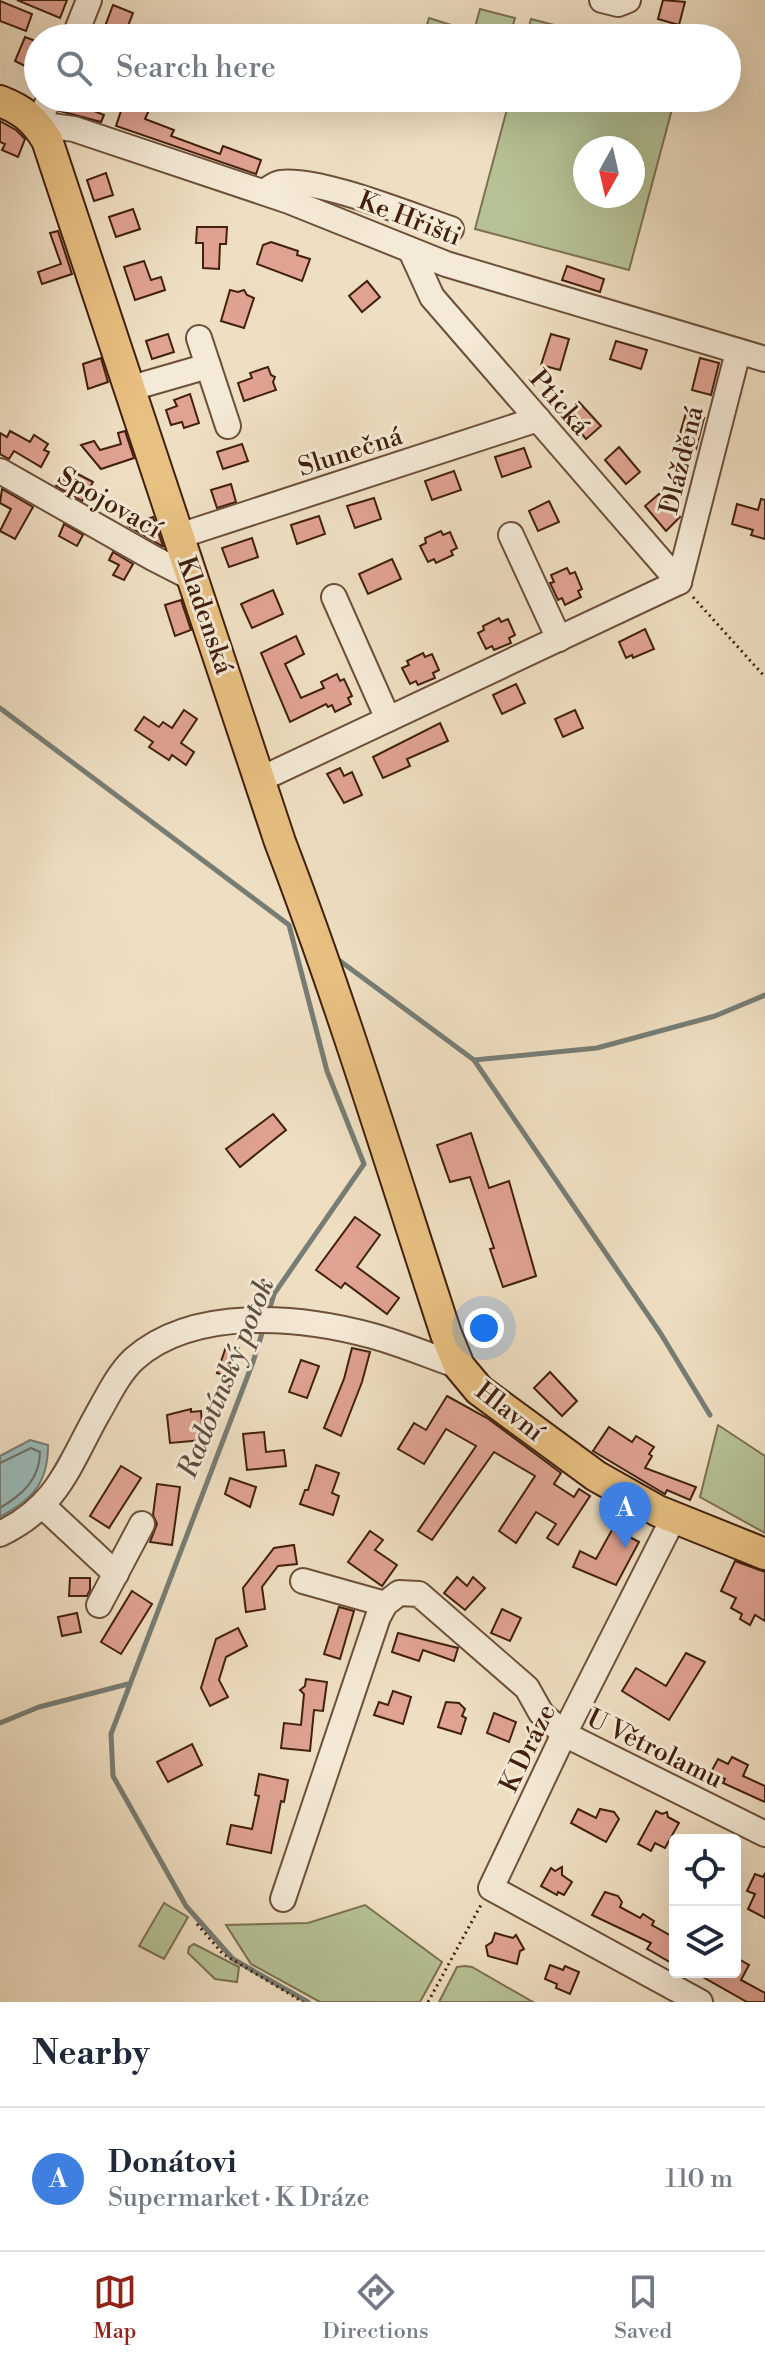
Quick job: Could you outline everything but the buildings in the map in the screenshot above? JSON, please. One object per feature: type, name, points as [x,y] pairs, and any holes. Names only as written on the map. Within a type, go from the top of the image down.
[{"type":"main road","points":[[0,101],[24,110]]},
{"type":"main road","name":"Kladenská","points":[[43,112],[47,140],[280,842]]},
{"type":"main road","name":"Hlavní","points":[[280,842],[305,907],[459,1366],[490,1400],[596,1476],[640,1502],[765,1554]]},
{"type":"street","points":[[80,24],[89,0]]},
{"type":"street","name":"Ke Hřišti","points":[[45,112],[74,129],[264,192],[411,251],[541,294],[765,359]]},
{"type":"street","points":[[264,192],[277,183],[303,183],[451,229]]},
{"type":"street","name":"Ptická","points":[[411,251],[432,297],[679,582]]},
{"type":"street","points":[[199,338],[228,426]]},
{"type":"street","name":"Dlážděná","points":[[679,582],[738,352]]},
{"type":"street","points":[[128,389],[208,366]]},
{"type":"street","name":"Slunečná","points":[[179,536],[538,419]]},
{"type":"street","name":"Spojovací","points":[[0,471],[194,579]]},
{"type":"street","points":[[511,535],[559,639]]},
{"type":"street","points":[[261,779],[679,582]]},
{"type":"street","points":[[334,597],[388,719]]},
{"type":"street","points":[[0,1534],[28,1519],[43,1506],[63,1479],[111,1389],[128,1365],[160,1341],[189,1328],[244,1321],[309,1325],[370,1335],[459,1366]]},
{"type":"street","points":[[43,1506],[116,1574]]},
{"type":"street","name":"K Dráze","points":[[491,1888],[564,1734],[674,1517]]},
{"type":"street","points":[[99,1605],[142,1524]]},
{"type":"street","points":[[283,1899],[385,1604],[303,1581]]},
{"type":"street","name":"U Větrolamu","points":[[385,1604],[399,1593],[419,1594],[527,1688],[541,1713],[564,1734],[765,1834]]},
{"type":"street","points":[[491,1888],[700,2002]]},
{"type":"path","points":[[679,582],[765,677]]},
{"type":"path","points":[[428,2002],[491,1888]]},
{"type":"path","points":[[197,1924],[223,1954],[303,2002]]},
{"type":"green space","points":[[480,9],[515,18],[513,24],[476,24]]},
{"type":"green space","points":[[429,18],[448,24],[427,24]]},
{"type":"green space","points":[[531,19],[550,24],[530,24]]},
{"type":"green space","points":[[506,112],[671,112],[629,270],[475,229]]},
{"type":"green space","points":[[718,1425],[765,1456],[765,1533],[700,1497]]},
{"type":"green space","points":[[164,1903],[188,1917],[164,1959],[139,1946]]},
{"type":"green space","points":[[365,1905],[442,1962],[420,2002],[320,2002],[251,1964],[226,1925],[308,1923]]},
{"type":"green space","points":[[194,1944],[239,1967],[237,1982],[215,1979],[188,1953],[189,1947]]},
{"type":"green space","points":[[465,1966],[533,2002],[439,2002],[457,1967]]},
{"type":"water","points":[[30,1440],[48,1445],[42,1480],[21,1504],[0,1517],[0,1456]]},
{"type":"waterway","name":"Radotínský potok","points":[[0,708],[289,925],[327,1071],[364,1164],[274,1294],[268,1314]]},
{"type":"waterway","points":[[336,958],[474,1060],[597,1048],[715,1016],[765,995]]},
{"type":"waterway","points":[[474,1060],[661,1334],[710,1415]]},
{"type":"waterway","name":"Radotínský potok","points":[[264,1327],[111,1734],[113,1776],[186,1906],[233,1959],[308,2002]]},
{"type":"waterway","points":[[0,1723],[39,1707],[128,1684]]},
{"type":"place","name":"Donátovi","points":[[625,1548]]}]
